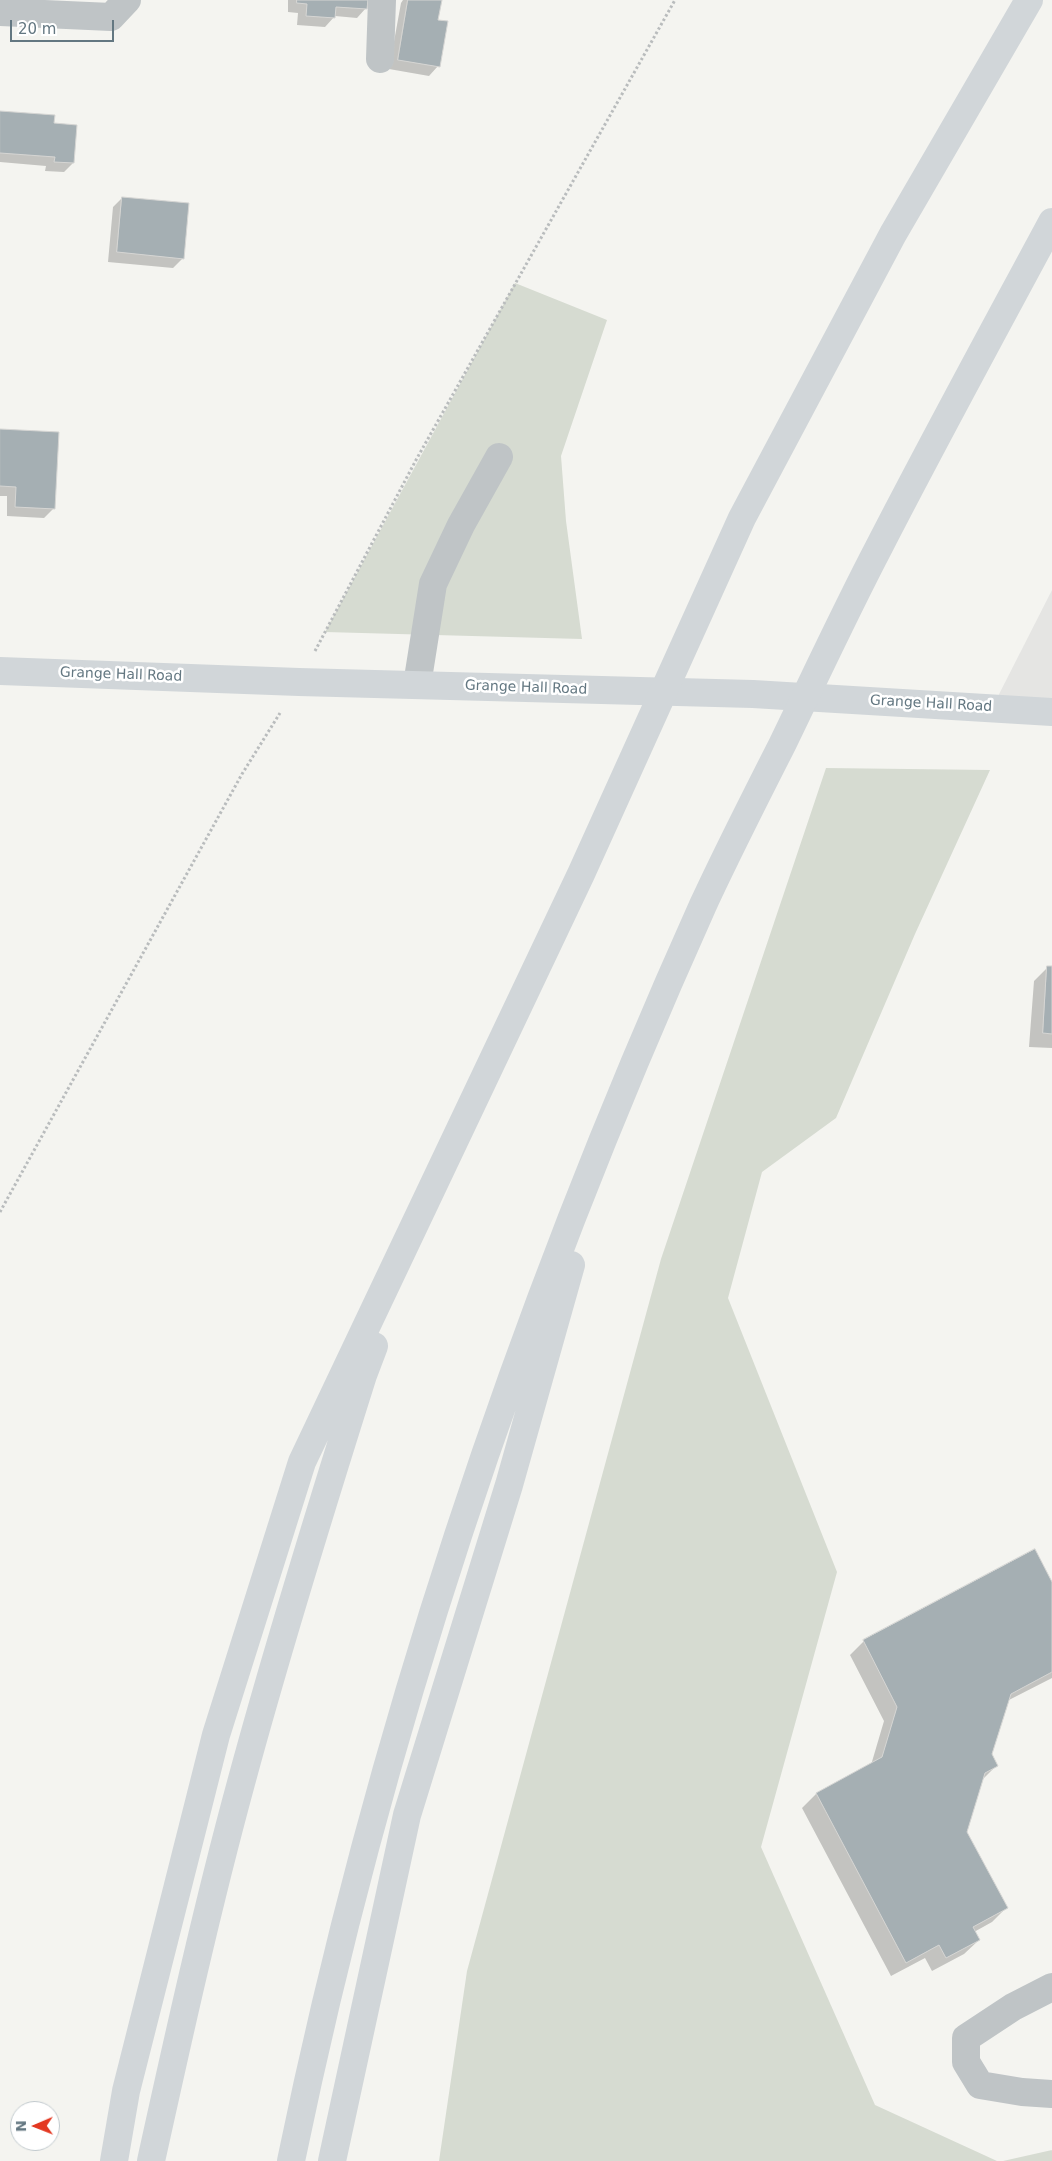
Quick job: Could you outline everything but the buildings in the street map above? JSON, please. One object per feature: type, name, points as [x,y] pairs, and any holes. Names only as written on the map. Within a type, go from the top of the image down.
[{"type":"main road","points":[[114,2161],[126,2091],[216,1735],[302,1462],[581,874],[742,518],[893,234],[1029,0]]},
{"type":"main road","points":[[291,2161],[316,2041],[363,1852],[415,1668],[479,1473],[560,1248],[616,1106],[705,902],[876,550],[1052,222]]},
{"type":"main road","name":"Grange Hall Road","points":[[0,670],[299,682],[753,694],[1052,712]]},
{"type":"main road","points":[[332,2161],[407,1815],[509,1485],[616,1106]]},
{"type":"main road","points":[[151,2161],[186,2000],[241,1783],[306,1558],[363,1375],[424,1216],[468,1110]]},
{"type":"street","points":[[380,59],[382,0]]},
{"type":"street","points":[[0,12],[119,8]]},
{"type":"street","points":[[417,685],[433,584],[461,525],[499,457]]},
{"type":"street","points":[[1052,1987],[1013,2007],[966,2038],[966,2062],[980,2085],[1022,2092],[1052,2094]]},
{"type":"path","points":[[0,1212],[242,774],[299,682],[416,460],[675,0]]},
{"type":"shaded area","points":[[515,283],[607,320],[561,456],[566,521],[582,639],[325,632]]},
{"type":"shaded area","points":[[1052,590],[1052,712],[992,708]]},
{"type":"shaded area","points":[[826,768],[990,770],[915,934],[836,1118],[762,1172],[728,1298],[837,1572],[761,1847],[875,2105],[997,2161],[439,2161],[467,1971],[661,1259]]},
{"type":"shaded area","points":[[1052,2150],[1052,2161],[1003,2161]]}]
